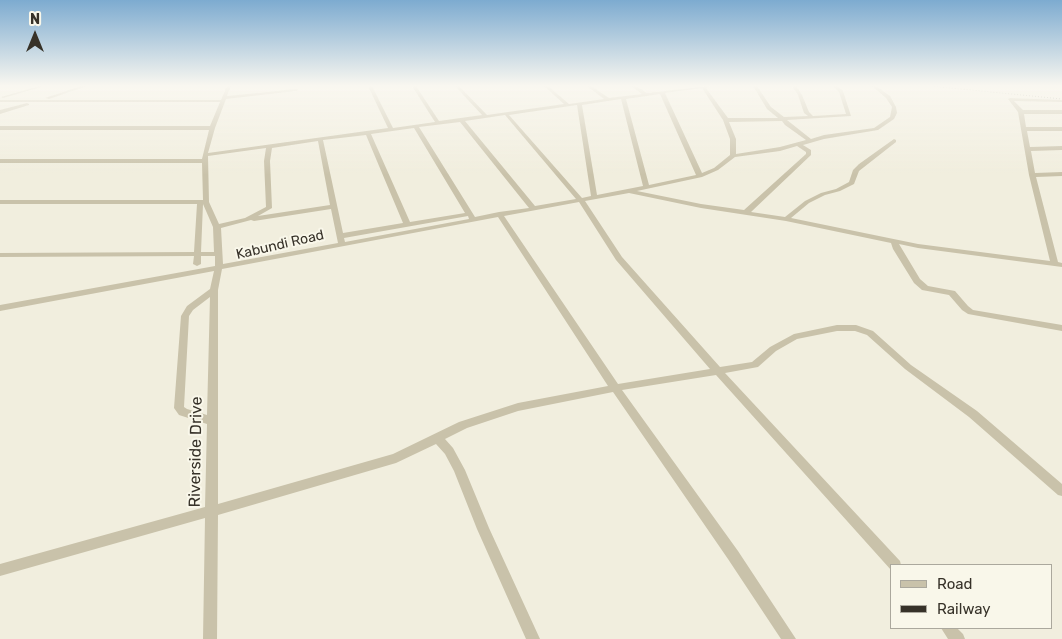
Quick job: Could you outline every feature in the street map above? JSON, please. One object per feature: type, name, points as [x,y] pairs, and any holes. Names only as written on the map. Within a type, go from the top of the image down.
[{"type":"street","points":[[197,264],[196,255],[203,202],[205,158],[212,128],[217,116]]},
{"type":"street","points":[[384,116],[391,130]]},
{"type":"street","points":[[433,116],[438,123]]},
{"type":"street","points":[[0,161],[205,158],[269,146],[485,116]]},
{"type":"street","points":[[508,116],[580,199],[619,258],[894,564]]},
{"type":"street","points":[[581,116],[594,197]]},
{"type":"street","points":[[628,116],[646,187]]},
{"type":"street","points":[[673,116],[700,176]]},
{"type":"street","points":[[724,116],[733,139],[733,156],[780,149],[810,140],[876,129],[893,116]]},
{"type":"street","points":[[779,116],[787,124],[810,140]]},
{"type":"street","points":[[726,120],[834,116]]},
{"type":"street","points":[[629,191],[664,199],[786,219],[894,241],[1059,264],[1032,175],[1021,116]]},
{"type":"street","points":[[462,120],[533,208]]},
{"type":"street","points":[[320,139],[341,240],[407,224],[471,217],[416,127]]},
{"type":"street","points":[[0,128],[212,128]]},
{"type":"street","points":[[1023,129],[1062,129]]},
{"type":"street","points":[[368,133],[407,224]]},
{"type":"street","points":[[786,219],[807,202],[852,183],[856,170],[860,165],[894,140]]},
{"type":"street","points":[[745,213],[808,154],[809,151],[798,144]]},
{"type":"street","points":[[267,210],[269,205],[267,161],[269,146]]},
{"type":"street","points":[[1027,149],[1062,148]]},
{"type":"street","name":"Kabundi Road","points":[[0,308],[299,256],[341,240],[629,191],[700,176],[716,169],[733,156]]},
{"type":"street","points":[[1032,175],[1062,174]]},
{"type":"street","points":[[0,202],[203,202]]},
{"type":"street","points":[[203,202],[217,227],[219,270]]},
{"type":"street","points":[[217,227],[236,222],[334,206]]},
{"type":"street","points":[[236,222],[267,210],[290,213]]},
{"type":"street","points":[[499,214],[615,388],[734,555],[789,639]]},
{"type":"street","points":[[894,241],[917,280],[925,288],[952,293],[965,308],[972,312],[1062,328]]},
{"type":"street","points":[[0,255],[218,254]]},
{"type":"street","name":"Kabundi Road","points":[[0,313],[219,270]]},
{"type":"street","name":"Riverside Drive","points":[[210,639],[214,290],[219,270]]},
{"type":"street","points":[[212,421],[183,412],[179,408],[186,316],[190,308],[214,290]]},
{"type":"street","points":[[0,570],[396,458],[462,425],[518,407],[615,388],[755,365],[773,349],[794,338],[837,328],[864,330],[908,367],[973,414],[1062,491]]},
{"type":"street","points":[[438,438],[450,452],[460,470],[483,529],[533,639]]},
{"type":"street","points":[[949,629],[958,639]]}]
